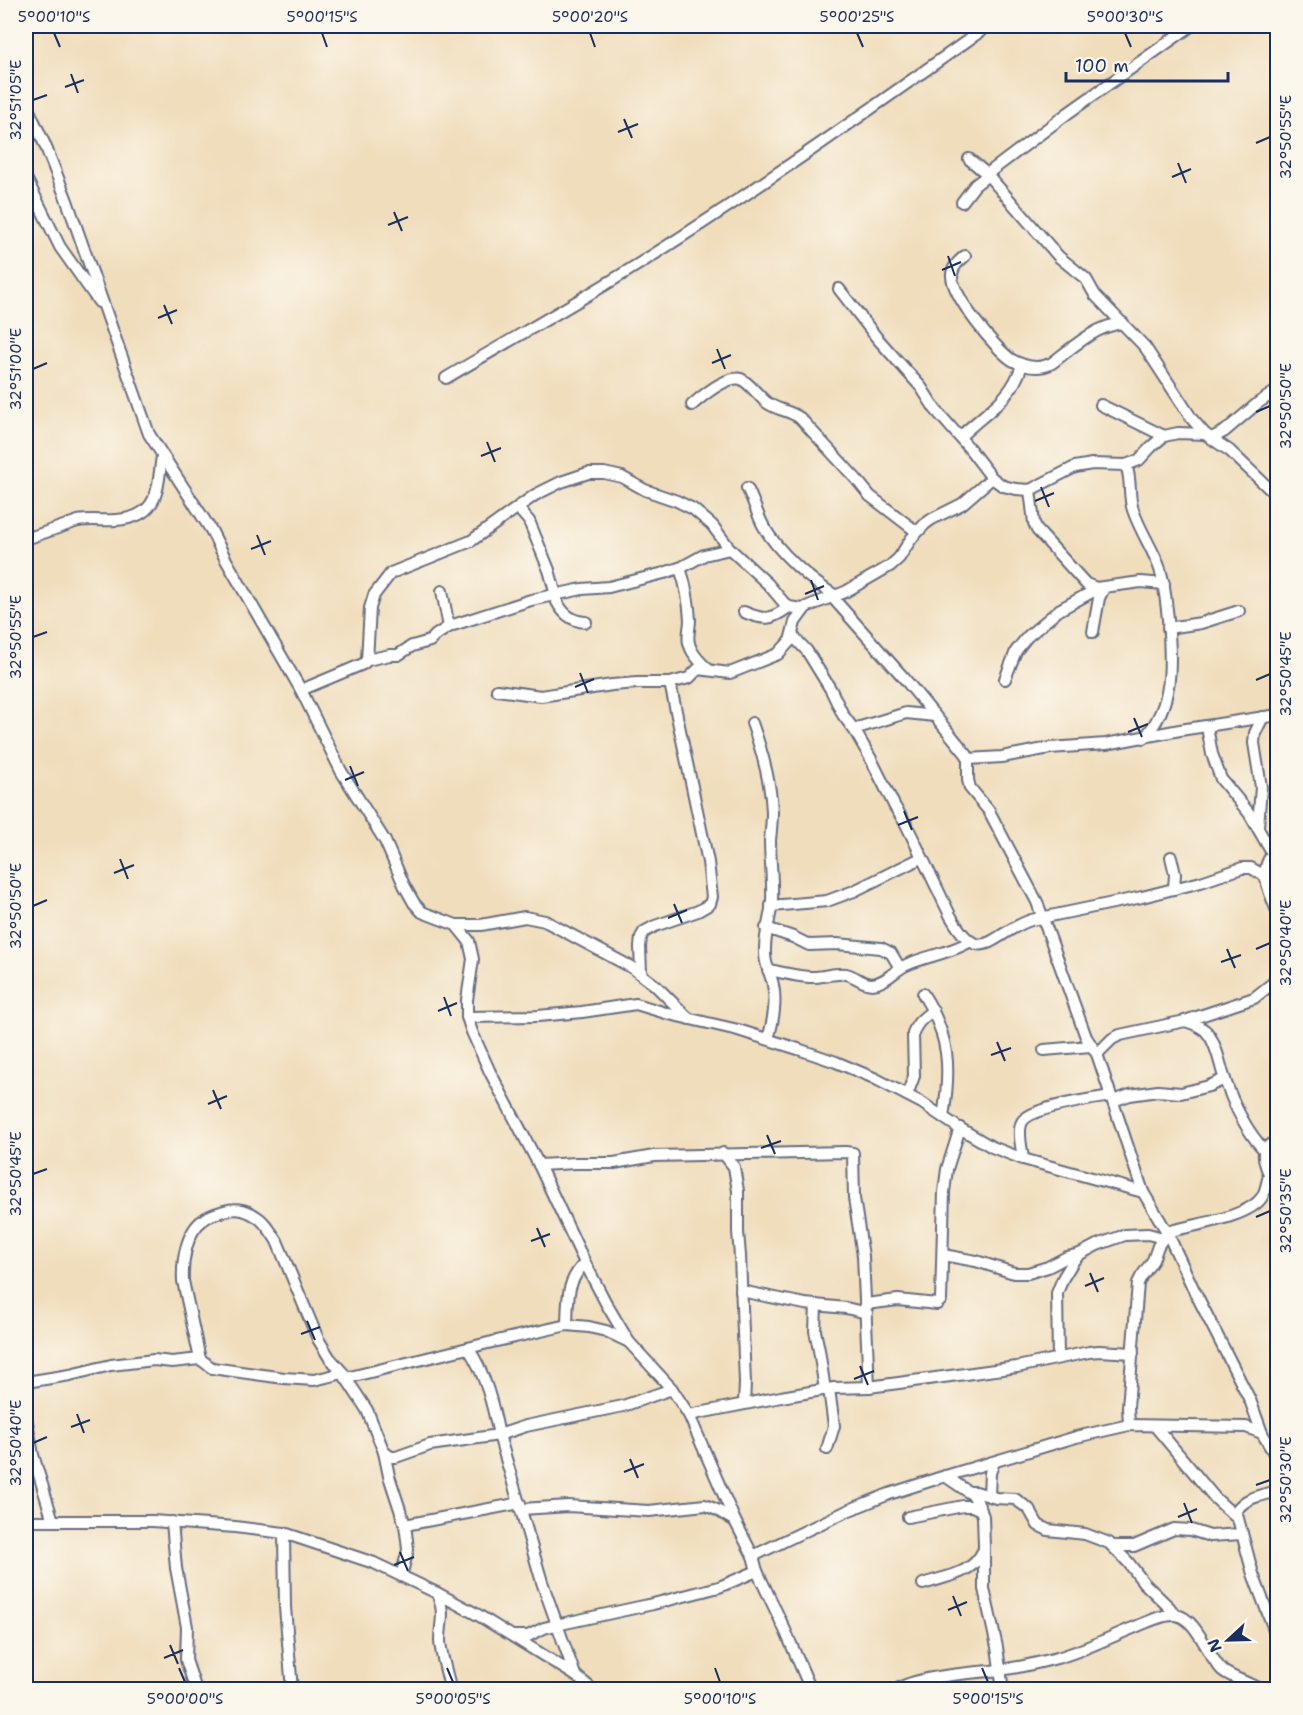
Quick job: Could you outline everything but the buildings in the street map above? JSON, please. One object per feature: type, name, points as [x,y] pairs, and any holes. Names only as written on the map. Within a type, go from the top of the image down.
[{"type":"street","points":[[446,378],[555,315],[738,200],[988,26]]},
{"type":"street","points":[[963,202],[975,185],[987,175],[1068,113],[1191,26]]},
{"type":"street","points":[[1274,26],[1278,29]]},
{"type":"street","points":[[26,104],[66,198],[148,434],[211,530],[301,690],[340,771],[385,841],[414,903],[422,912],[456,925],[481,925],[525,917],[545,921],[641,973],[689,1019]]},
{"type":"street","points":[[969,159],[987,175],[1059,257],[1086,279],[1095,295],[1145,348],[1192,419],[1208,436],[1230,451],[1278,497]]},
{"type":"street","points":[[26,178],[60,247],[107,314]]},
{"type":"street","points":[[965,256],[953,269],[951,276],[959,298],[994,343],[1010,358],[1022,364],[1045,367],[1098,330],[1122,323]]},
{"type":"street","points":[[839,289],[877,338],[921,387],[935,410],[960,437],[992,478],[1003,486],[1030,490],[1075,467],[1092,464],[1126,465],[1139,460],[1164,436],[1178,433],[1208,436],[1225,431],[1278,390]]},
{"type":"street","points":[[960,437],[976,421],[1000,404],[1015,382],[1022,364]]},
{"type":"street","points":[[692,405],[712,389],[733,380],[744,380],[766,402],[800,418],[870,496],[917,532]]},
{"type":"street","points":[[1101,405],[1164,436]]},
{"type":"street","points":[[26,539],[86,519],[116,520],[131,518],[145,512],[158,486],[162,456]]},
{"type":"street","points":[[1126,465],[1129,472],[1130,500],[1164,584],[1170,658],[1166,698],[1158,720],[1144,738]]},
{"type":"street","points":[[367,660],[370,608],[374,595],[391,573],[471,541],[542,491],[578,476],[596,472],[614,475],[693,509],[712,525],[730,549],[789,607],[802,609]]},
{"type":"street","points":[[497,690],[542,696],[612,685],[670,683],[689,678],[698,669],[721,674],[730,673],[764,660],[783,651],[792,636],[795,622],[802,609],[834,596],[890,566],[899,558],[917,532],[932,519],[962,504],[992,478]]},
{"type":"street","points":[[747,488],[763,525],[782,550],[813,581],[834,596],[968,759],[970,788],[990,811],[1043,918],[1080,1021],[1094,1050],[1112,1099],[1143,1192],[1250,1400],[1262,1433],[1278,1460]]},
{"type":"street","points":[[1030,490],[1034,524],[1041,536],[1086,584],[1102,588],[1141,582],[1164,584]]},
{"type":"street","points":[[519,506],[522,513],[530,520],[549,570],[559,606],[570,619],[586,622]]},
{"type":"street","points":[[301,690],[363,664],[367,660],[398,655],[412,646],[430,641],[449,627],[531,600],[582,589],[609,587],[680,568],[704,555],[730,549]]},
{"type":"street","points":[[680,568],[685,582],[689,610],[688,642],[696,656],[709,670]]},
{"type":"street","points":[[1093,632],[1102,588]]},
{"type":"street","points":[[1005,680],[1016,651],[1027,637],[1059,610],[1102,588]]},
{"type":"street","points":[[442,591],[449,627]]},
{"type":"street","points":[[744,612],[767,619],[789,607]]},
{"type":"street","points":[[1168,628],[1196,624],[1239,611]]},
{"type":"street","points":[[792,636],[807,651],[843,715],[872,759],[954,922],[969,942],[984,945],[1020,924],[1174,889],[1242,868],[1251,868],[1265,876]]},
{"type":"street","points":[[641,973],[640,947],[644,932],[698,911],[710,903],[712,897],[708,862],[670,683]]},
{"type":"street","points":[[854,729],[906,713],[934,716]]},
{"type":"street","points":[[968,759],[1002,757],[1050,748],[1097,745],[1278,715]]},
{"type":"street","points":[[1258,826],[1261,787],[1254,743],[1255,733],[1263,717]]},
{"type":"street","points":[[752,723],[768,780],[772,813],[771,906],[766,928],[765,956],[775,1004],[768,1040]]},
{"type":"street","points":[[1207,727],[1212,754],[1221,779],[1250,813],[1275,850],[1264,868],[1278,914]]},
{"type":"street","points":[[1171,857],[1175,874],[1174,889]]},
{"type":"street","points":[[771,906],[827,901],[854,891],[921,858]]},
{"type":"street","points":[[456,925],[469,941],[473,959],[466,1000],[467,1017],[490,1072],[539,1165],[585,1263],[629,1342],[672,1389],[689,1415],[811,1689]]},
{"type":"street","points":[[766,928],[810,945],[837,944],[881,948],[891,953],[900,968]]},
{"type":"street","points":[[768,970],[810,977],[852,975],[869,984],[882,981],[900,968],[961,947],[969,942]]},
{"type":"street","points":[[1044,1050],[1094,1050],[1120,1035],[1185,1021],[1254,998],[1278,979]]},
{"type":"street","points":[[923,994],[940,1025],[946,1051],[946,1097],[943,1117]]},
{"type":"street","points":[[467,1017],[538,1016],[636,1004],[738,1030],[798,1048],[864,1074],[907,1095],[992,1147],[1023,1159],[1143,1192]]},
{"type":"street","points":[[907,1095],[914,1076],[913,1034],[918,1023],[933,1010]]},
{"type":"street","points":[[1185,1021],[1197,1025],[1208,1033],[1240,1115],[1264,1150],[1269,1175],[1278,1190]]},
{"type":"street","points":[[1023,1159],[1021,1127],[1022,1121],[1029,1114],[1047,1108],[1158,1091],[1181,1093],[1225,1079]]},
{"type":"street","points":[[741,1291],[816,1305],[846,1308],[866,1309],[898,1300],[937,1304],[940,1302],[944,1192],[947,1169],[960,1128]]},
{"type":"street","points":[[1264,1150],[1278,1141]]},
{"type":"street","points":[[539,1165],[576,1162],[614,1163],[654,1156],[723,1153],[853,1153],[854,1197],[863,1256],[869,1388]]},
{"type":"street","points":[[723,1153],[731,1162],[736,1175],[744,1404]]},
{"type":"street","points":[[943,1255],[976,1261],[1014,1273],[1029,1273],[1125,1235],[1165,1235],[1237,1215],[1251,1208],[1262,1197],[1269,1175]]},
{"type":"street","points":[[401,1576],[408,1550],[405,1525],[389,1476],[384,1452],[367,1410],[344,1375],[329,1357],[318,1339],[277,1241],[268,1228],[255,1216],[242,1209],[235,1208],[213,1214],[201,1221],[186,1248],[182,1268],[200,1359],[212,1368],[314,1380],[344,1375],[567,1325],[598,1329],[629,1342]]},
{"type":"street","points":[[1129,1425],[1128,1407],[1138,1283],[1165,1235]]},
{"type":"street","points":[[1058,1358],[1057,1293],[1063,1278],[1080,1254]]},
{"type":"street","points":[[567,1325],[571,1282],[575,1273],[585,1263]]},
{"type":"street","points":[[816,1305],[814,1331],[834,1426],[827,1449]]},
{"type":"street","points":[[468,1348],[475,1358],[495,1414],[499,1435],[556,1625],[575,1675]]},
{"type":"street","points":[[689,1415],[827,1389],[869,1388],[1017,1367],[1099,1350],[1133,1353]]},
{"type":"street","points":[[26,1382],[70,1376],[111,1365],[154,1360],[172,1362],[200,1359]]},
{"type":"street","points":[[384,1452],[396,1458],[430,1445],[499,1435],[526,1426],[623,1406],[672,1389]]},
{"type":"street","points":[[26,1417],[33,1455],[53,1521]]},
{"type":"street","points":[[753,1556],[846,1511],[889,1494],[1076,1437],[1129,1425],[1246,1427],[1262,1433]]},
{"type":"street","points":[[1155,1426],[1215,1498],[1238,1519]]},
{"type":"street","points":[[989,1495],[990,1473],[994,1462]]},
{"type":"street","points":[[945,1476],[977,1501],[983,1516],[984,1590],[997,1647],[1003,1689]]},
{"type":"street","points":[[968,1492],[976,1491],[996,1498],[1015,1499],[1029,1509],[1036,1524],[1048,1530],[1085,1534],[1114,1546],[1144,1583],[1175,1615],[1194,1628],[1215,1662],[1225,1672],[1263,1689]]},
{"type":"street","points":[[1278,1491],[1247,1500],[1236,1510],[1253,1574],[1278,1640]]},
{"type":"street","points":[[405,1525],[521,1506],[649,1511],[705,1505],[735,1521]]},
{"type":"street","points":[[908,1517],[963,1506],[972,1506],[981,1510]]},
{"type":"street","points":[[26,1521],[172,1522],[284,1533],[374,1563],[437,1593],[478,1614],[575,1675],[593,1689]]},
{"type":"street","points":[[172,1522],[176,1568],[187,1627],[186,1660],[196,1689]]},
{"type":"street","points":[[1114,1546],[1134,1546],[1174,1529],[1191,1530],[1210,1536],[1242,1534]]},
{"type":"street","points":[[284,1533],[285,1607],[292,1689]]},
{"type":"street","points":[[923,1584],[969,1568],[981,1556],[984,1549]]},
{"type":"street","points":[[513,1636],[528,1636],[544,1628],[719,1587],[757,1571]]},
{"type":"street","points":[[437,1593],[442,1605],[443,1617],[440,1642],[450,1689]]},
{"type":"street","points":[[896,1689],[929,1679],[999,1670],[1065,1656],[1148,1622],[1175,1615]]}]
